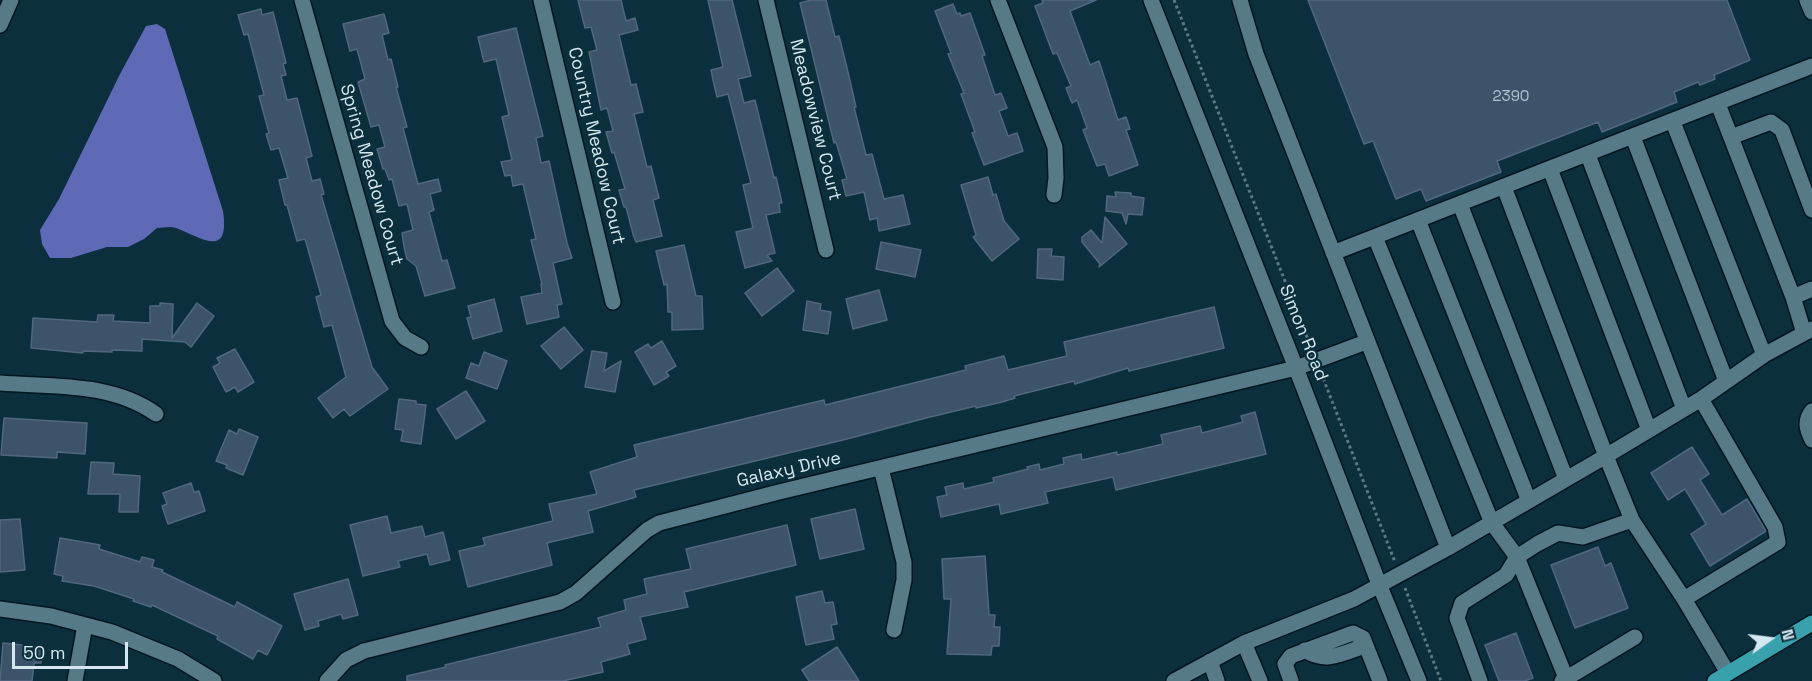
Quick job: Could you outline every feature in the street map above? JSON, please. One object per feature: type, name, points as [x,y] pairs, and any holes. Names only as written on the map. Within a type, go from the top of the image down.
[{"type":"main road","points":[[1722,677],[1812,623]]},
{"type":"street","points":[[0,25],[11,0]]},
{"type":"street","name":"Spring Meadow Court","points":[[302,0],[392,321],[405,338],[422,347]]},
{"type":"street","name":"Country Meadow Court","points":[[541,0],[614,302]]},
{"type":"street","name":"Meadowview Court","points":[[766,0],[826,250]]},
{"type":"street","points":[[998,0],[1055,147],[1054,195]]},
{"type":"street","name":"Simon Road","points":[[1150,0],[1419,681]]},
{"type":"street","points":[[1240,0],[1256,54],[1366,342],[1448,548]]},
{"type":"street","points":[[1807,0],[1812,12]]},
{"type":"street","points":[[1333,253],[1812,66]]},
{"type":"street","points":[[1174,681],[1244,643],[1354,598],[1448,548],[1701,399],[1764,355],[1808,331],[1718,104]]},
{"type":"street","points":[[1673,122],[1764,355]]},
{"type":"street","points":[[1731,137],[1771,122],[1782,130],[1812,210]]},
{"type":"street","points":[[1633,137],[1726,381]]},
{"type":"street","points":[[1588,155],[1684,409]]},
{"type":"street","points":[[1550,169],[1649,430]]},
{"type":"street","points":[[1503,187],[1632,520],[1684,599],[1722,677]]},
{"type":"street","points":[[1460,204],[1566,479]]},
{"type":"street","points":[[1418,220],[1529,501]]},
{"type":"street","points":[[1375,237],[1492,523],[1517,557],[1564,680],[1635,638]]},
{"type":"street","points":[[1793,297],[1812,289]]},
{"type":"street","name":"Galaxy Drive","points":[[327,681],[346,660],[364,651],[560,602],[576,593],[647,530],[659,523],[1296,368],[1366,342]]},
{"type":"street","points":[[0,384],[103,390],[128,398],[156,414]]},
{"type":"street","points":[[1684,599],[1778,542],[1775,527],[1701,399]]},
{"type":"street","points":[[1812,411],[1807,426],[1812,440]]},
{"type":"street","points":[[881,468],[904,562],[904,580],[894,630]]},
{"type":"street","points":[[1480,681],[1457,618],[1462,603],[1506,575],[1517,557],[1558,533],[1583,537],[1632,520]]},
{"type":"street","points":[[0,609],[51,616],[112,632],[178,659],[214,681]]},
{"type":"street","points":[[75,681],[85,625]]},
{"type":"street","points":[[1291,681],[1285,664],[1291,656],[1353,633],[1363,638],[1380,681]]},
{"type":"street","points":[[1244,643],[1260,681]]},
{"type":"street","points":[[1210,661],[1217,681]]},
{"type":"path","points":[[1174,0],[1303,329]]},
{"type":"path","points":[[1331,399],[1380,524]]},
{"type":"path","points":[[1417,620],[1442,681]]},
{"type":"water","points":[[157,24],[165,29],[223,211],[222,235],[218,240],[212,241],[204,240],[174,227],[157,228],[144,239],[128,247],[107,247],[71,258],[50,258],[42,244],[40,230],[59,199],[146,26]]},
{"type":"building","points":[[578,0],[621,0],[626,21],[635,18],[638,30],[619,35],[631,85],[636,84],[643,112],[634,114],[647,167],[651,166],[659,198],[653,200],[662,236],[636,242],[633,234],[619,190],[625,189],[606,132],[613,131],[607,108],[601,110],[589,52],[597,50],[591,27],[585,28]]},
{"type":"building","points":[[708,0],[732,0],[751,76],[738,79],[744,103],[755,100],[782,203],[779,203],[780,212],[766,215],[775,253],[767,255],[772,261],[745,268],[736,232],[753,228],[743,185],[751,183],[728,94],[717,97],[713,80],[711,70],[723,67]]},
{"type":"building","points":[[826,0],[835,37],[839,36],[866,155],[872,154],[884,199],[903,195],[910,224],[879,231],[877,218],[870,220],[864,192],[846,196],[842,180],[847,179],[836,142],[834,143],[800,3]]},
{"type":"building","points":[[1042,0],[1096,0],[1070,11],[1090,65],[1099,61],[1118,120],[1126,117],[1130,129],[1126,130],[1138,165],[1109,176],[1105,164],[1097,166],[1083,130],[1087,128],[1077,100],[1072,103],[1066,88],[1071,86],[1057,53],[1053,54],[1035,6],[1043,3]]},
{"type":"building","points":[[1308,0],[1727,0],[1750,60],[1714,75],[1715,79],[1700,85],[1698,82],[1674,92],[1677,102],[1602,132],[1598,122],[1497,161],[1501,172],[1426,201],[1421,189],[1396,199],[1373,141],[1364,144]]},
{"type":"building","points":[[953,4],[957,14],[960,13],[961,16],[970,13],[985,55],[982,56],[995,95],[1001,93],[1007,108],[999,111],[1008,136],[1017,133],[1023,151],[984,165],[961,94],[964,93],[948,54],[951,53],[935,11]]},
{"type":"building","points":[[261,9],[262,15],[273,12],[286,63],[283,64],[286,75],[281,76],[287,100],[297,98],[312,156],[306,158],[312,181],[320,179],[324,194],[321,195],[372,367],[388,389],[350,416],[344,409],[333,418],[318,398],[346,377],[332,325],[324,327],[316,297],[321,295],[305,239],[297,241],[287,205],[285,205],[279,180],[288,178],[279,148],[271,150],[266,134],[269,133],[259,96],[264,95],[248,34],[244,35],[238,15]]},
{"type":"building","points":[[384,14],[389,33],[382,35],[398,87],[396,87],[407,127],[403,128],[418,184],[438,179],[441,191],[430,194],[434,210],[429,212],[442,261],[447,260],[455,288],[425,296],[416,266],[407,259],[404,247],[402,233],[413,230],[407,204],[399,206],[392,179],[389,180],[383,169],[377,149],[385,147],[379,125],[371,127],[358,82],[365,79],[357,49],[350,51],[343,24]]},
{"type":"building","points":[[516,28],[543,136],[536,138],[541,163],[549,161],[572,258],[553,263],[562,304],[557,305],[559,317],[527,324],[521,297],[542,293],[542,284],[531,240],[536,239],[523,184],[513,186],[511,175],[505,176],[501,162],[512,160],[502,117],[509,115],[496,59],[484,62],[478,37]]},
{"type":"building","points":[[988,177],[1004,221],[1019,239],[992,261],[973,237],[976,235],[961,185]]},
{"type":"building","points":[[1115,192],[1131,193],[1131,196],[1144,198],[1142,215],[1128,214],[1126,224],[1122,213],[1106,211],[1107,196],[1116,197]]},
{"type":"building","points":[[1105,217],[1127,244],[1099,267],[1100,264],[1082,242],[1082,237],[1091,230],[1102,243]]},
{"type":"building","points":[[881,242],[921,250],[915,277],[876,269]]},
{"type":"building","points":[[684,245],[696,296],[702,296],[703,329],[672,330],[672,312],[668,312],[667,284],[664,285],[656,251]]},
{"type":"building","points":[[1038,249],[1052,249],[1051,256],[1064,257],[1063,280],[1037,278]]},
{"type":"building","points":[[777,268],[794,291],[762,316],[745,293]]},
{"type":"building","points":[[879,290],[887,320],[853,329],[846,299]]},
{"type":"building","points":[[494,299],[502,331],[473,339],[467,318],[471,317],[468,306]]},
{"type":"building","points":[[807,301],[821,304],[820,310],[831,312],[828,334],[803,330]]},
{"type":"building","points":[[160,303],[173,304],[172,338],[197,303],[214,316],[191,347],[185,342],[142,339],[142,351],[112,350],[112,352],[83,351],[83,353],[31,348],[33,318],[97,322],[98,315],[114,315],[113,321],[150,323],[150,306],[160,306]]},
{"type":"building","points":[[1214,307],[1224,348],[1129,371],[1128,368],[1075,384],[1074,381],[1014,396],[1015,398],[1002,402],[976,408],[976,406],[634,490],[636,497],[588,511],[593,532],[547,543],[552,565],[468,587],[459,551],[485,545],[483,538],[553,521],[549,504],[597,494],[590,472],[637,457],[634,445],[824,400],[825,405],[966,370],[965,366],[1004,356],[1008,370],[1067,356],[1064,342]]},
{"type":"building","points":[[564,327],[583,350],[561,369],[541,346]]},
{"type":"building","points":[[662,341],[676,366],[666,372],[669,376],[654,385],[635,352],[648,344],[651,348]]},
{"type":"building","points":[[235,349],[254,382],[238,392],[235,387],[226,392],[213,367],[220,363],[217,358]]},
{"type":"building","points":[[592,351],[607,353],[604,371],[621,361],[615,392],[585,387]]},
{"type":"building","points":[[484,352],[507,361],[497,389],[466,378],[471,363],[479,366]]},
{"type":"building","points":[[466,391],[485,421],[456,439],[437,409]]},
{"type":"building","points":[[399,399],[426,405],[421,444],[401,441],[403,430],[395,429]]},
{"type":"building","points":[[1255,412],[1266,454],[1116,490],[1113,477],[1045,492],[1048,503],[1001,514],[999,504],[941,517],[937,497],[947,495],[945,487],[963,483],[964,489],[994,482],[993,478],[1028,469],[1027,467],[1039,464],[1040,470],[1064,464],[1063,458],[1081,454],[1082,460],[1117,452],[1117,455],[1163,444],[1161,435],[1200,426],[1202,433],[1243,422],[1241,416]]},
{"type":"building","points":[[4,418],[87,423],[85,454],[57,452],[57,458],[1,455]]},
{"type":"building","points":[[239,429],[258,437],[243,475],[216,461],[229,430],[237,434]]},
{"type":"building","points":[[1692,447],[1709,474],[1700,480],[1722,515],[1747,499],[1766,531],[1710,566],[1691,534],[1706,524],[1685,489],[1668,500],[1651,473]]},
{"type":"building","points":[[91,462],[114,463],[113,474],[140,476],[138,512],[119,512],[120,494],[88,494]]},
{"type":"building","points":[[191,483],[194,492],[199,491],[205,511],[168,524],[162,506],[167,504],[163,493]]},
{"type":"building","points":[[855,509],[864,549],[820,559],[811,519]]},
{"type":"building","points":[[387,516],[391,533],[422,526],[425,537],[443,532],[450,560],[430,565],[427,554],[398,561],[400,567],[363,576],[350,525]]},
{"type":"building","points":[[20,519],[25,570],[0,572],[0,520]]},
{"type":"building","points":[[787,525],[796,565],[684,592],[688,607],[640,617],[646,639],[627,644],[630,654],[601,662],[603,672],[563,681],[407,681],[407,676],[446,667],[445,665],[601,627],[598,618],[626,610],[624,600],[647,594],[644,579],[691,569],[686,549]]},
{"type":"building","points":[[60,538],[100,545],[99,549],[140,562],[142,557],[154,560],[152,567],[163,570],[162,572],[235,607],[237,602],[282,626],[267,655],[258,650],[253,659],[217,639],[218,636],[152,605],[151,607],[94,586],[62,581],[63,576],[54,574]]},
{"type":"building","points":[[1598,547],[1605,566],[1611,563],[1628,608],[1575,628],[1551,565]]},
{"type":"building","points":[[985,556],[989,615],[995,615],[994,627],[1000,627],[999,646],[992,646],[991,655],[947,654],[951,599],[944,599],[942,559]]},
{"type":"building","points":[[348,579],[358,615],[343,619],[341,614],[318,621],[319,626],[305,630],[294,594]]},
{"type":"building","points":[[822,591],[825,603],[833,602],[837,624],[831,625],[834,639],[806,645],[796,597]]},
{"type":"building","points":[[1516,633],[1533,678],[1525,681],[1499,681],[1485,645]]},
{"type":"building","points":[[3,643],[42,647],[41,663],[34,663],[32,681],[0,681]]},
{"type":"building","points":[[837,647],[859,681],[809,681],[802,670]]}]
